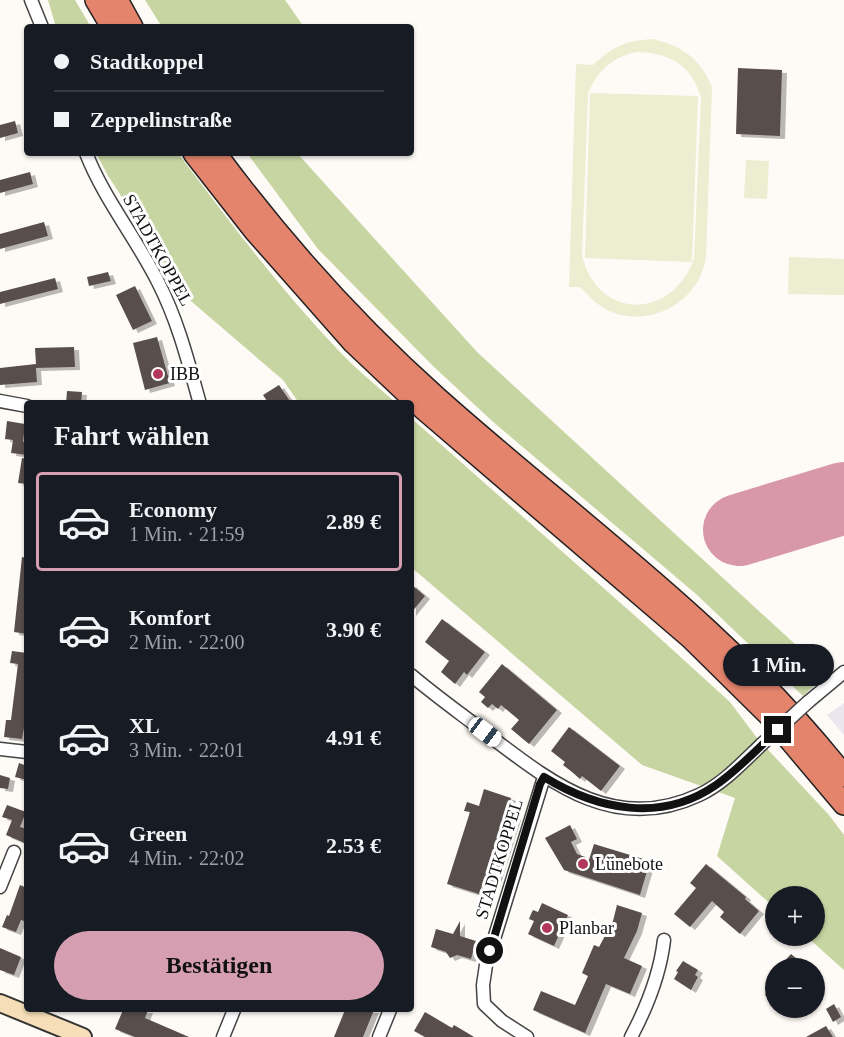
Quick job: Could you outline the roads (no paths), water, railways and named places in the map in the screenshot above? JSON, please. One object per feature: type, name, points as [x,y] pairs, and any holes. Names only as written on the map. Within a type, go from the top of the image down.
[{"type":"highway","points":[[96,0],[110,24]]},
{"type":"highway","points":[[117,0],[130,24]]},
{"type":"highway","points":[[196,156],[268,246],[353,342],[425,410],[691,638],[769,715],[844,804]]},
{"type":"highway","points":[[217,156],[292,250],[364,330],[436,397],[705,628],[779,701],[844,776]]},
{"type":"main road","points":[[0,1003],[24,1010]]},
{"type":"main road","points":[[39,1014],[83,1037]]},
{"type":"street","points":[[31,0],[41,23]]},
{"type":"street","name":"STADTKOPPEL","points":[[87,156],[98,179],[152,270],[171,307],[199,400]]},
{"type":"street","points":[[0,401],[24,405]]},
{"type":"street","points":[[414,677],[544,777],[579,796],[613,806],[648,808],[669,806],[692,798],[719,783],[844,672]]},
{"type":"street","points":[[0,748],[24,752]]},
{"type":"street","name":"STADTKOPPEL","points":[[527,1037],[502,1021],[484,1004],[483,985],[486,965],[544,777]]},
{"type":"street","points":[[0,887],[14,852]]},
{"type":"street","points":[[631,1037],[649,998],[661,964],[664,940]]},
{"type":"street","points":[[223,1037],[233,1012]]},
{"type":"street","points":[[380,1037],[389,1012]]},
{"type":"place","name":"IBB","points":[[158,374]]},
{"type":"place","name":"Lünebote","points":[[583,864]]},
{"type":"place","name":"Planbar","points":[[547,928]]}]
